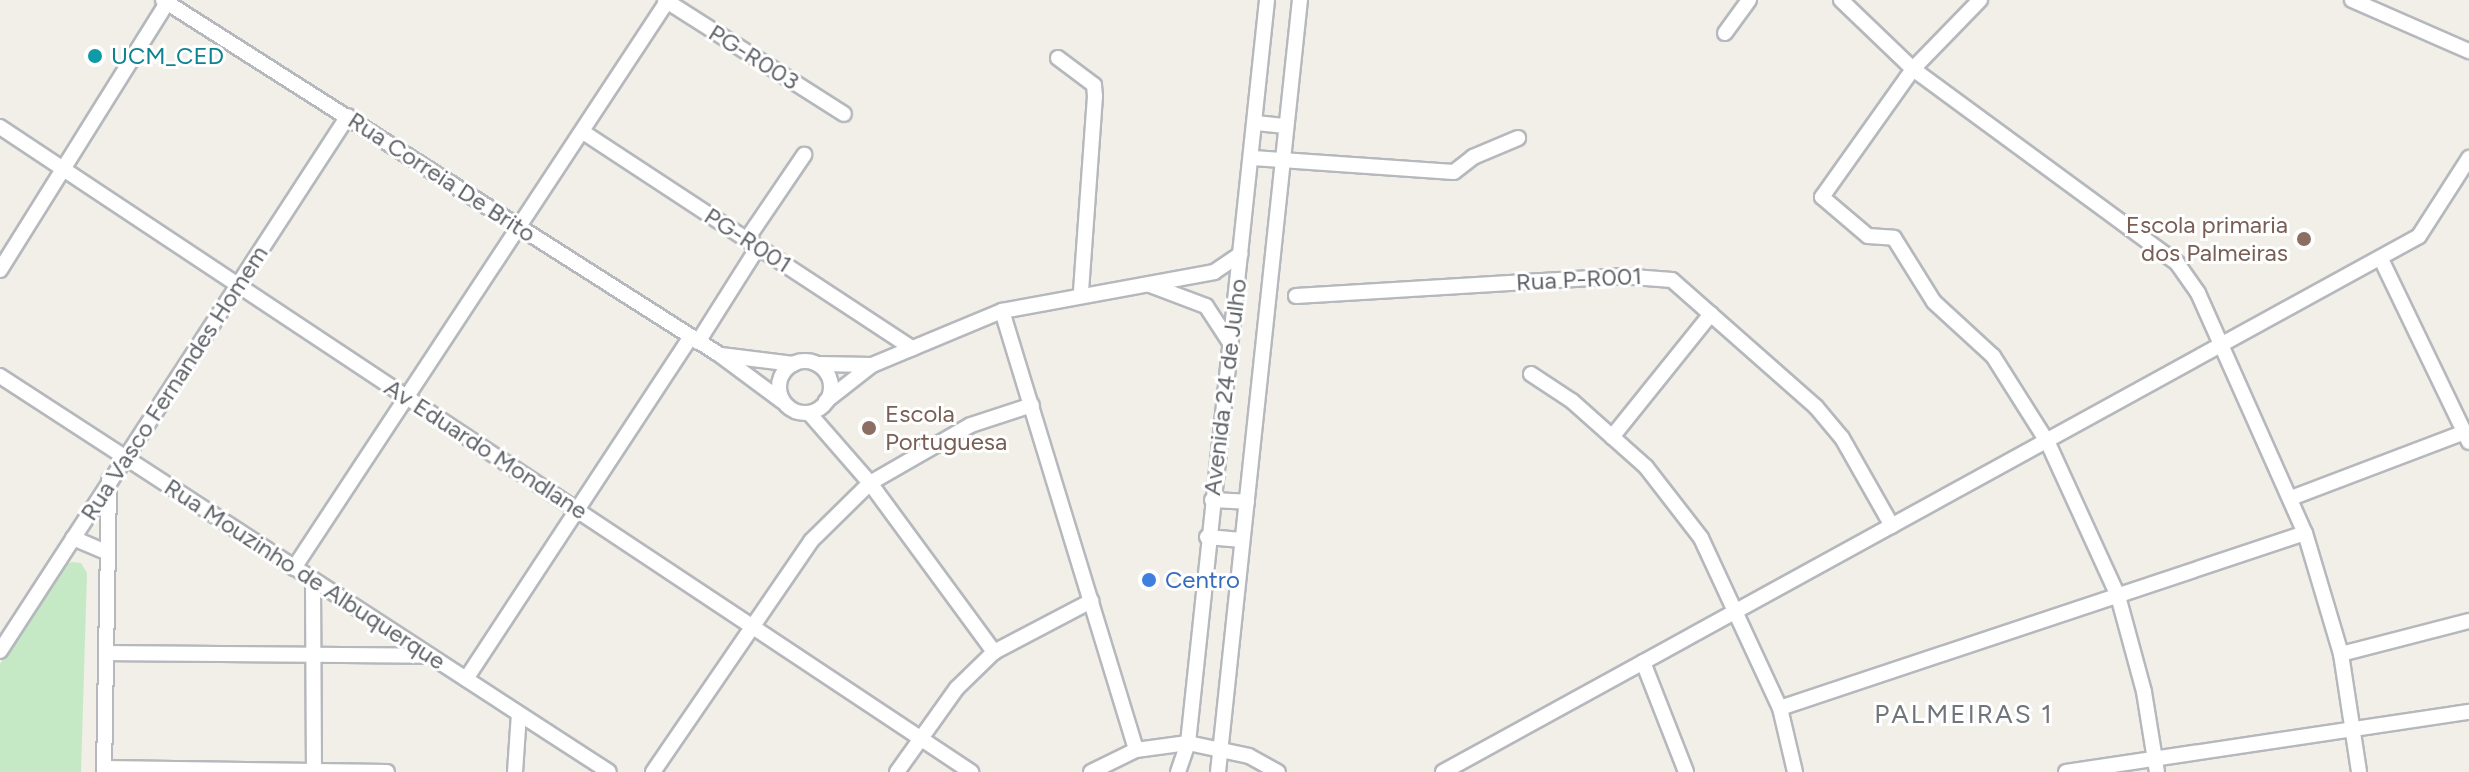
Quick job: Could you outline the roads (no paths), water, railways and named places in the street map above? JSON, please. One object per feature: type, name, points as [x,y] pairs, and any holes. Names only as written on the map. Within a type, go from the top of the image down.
[{"type":"street","name":"Avenida 24 de Julho","points":[[1178,772],[1188,743],[1207,537],[1253,158],[1267,0]]},
{"type":"street","name":"Avenida 24 de Julho","points":[[1218,772],[1217,747],[1247,502],[1300,0]]},
{"type":"street","points":[[1725,33],[1749,0]]},
{"type":"street","points":[[1841,0],[1913,69],[2177,263],[2225,345],[2305,533],[2341,654],[2359,772]]},
{"type":"street","points":[[1980,0],[1913,69],[1822,197],[1868,236],[1894,238],[1934,302],[1993,356],[2048,443],[2118,596],[2156,766]]},
{"type":"street","points":[[2352,0],[2469,51]]},
{"type":"street","points":[[0,270],[60,166],[167,1]]},
{"type":"street","name":"Rua Correia De Brito","points":[[167,1],[720,355],[782,401]]},
{"type":"street","points":[[294,568],[409,400],[667,1]]},
{"type":"street","name":"PG-R003","points":[[667,1],[844,114]]},
{"type":"street","points":[[1058,58],[1094,85],[1081,293]]},
{"type":"street","name":"Rua Vasco Fernandes Homem","points":[[0,651],[5,632],[73,538],[348,116]]},
{"type":"street","points":[[1256,123],[1286,126]]},
{"type":"street","name":"Av Eduardo Mondlane","points":[[0,127],[971,772]]},
{"type":"street","name":"PG-R001","points":[[583,132],[912,348]]},
{"type":"street","points":[[1253,158],[1454,172],[1473,157],[1518,138]]},
{"type":"street","points":[[466,679],[694,339],[804,155]]},
{"type":"street","points":[[1443,772],[1473,765],[1643,662],[1736,610],[2048,443],[2381,259],[2419,236],[2469,158]]},
{"type":"street","points":[[809,413],[872,365],[1002,311],[1081,293],[1214,272],[1241,254]]},
{"type":"street","points":[[2291,498],[2467,437],[2381,259]]},
{"type":"street","name":"Rua P-R001","points":[[1296,296],[1661,276],[1711,314],[1816,407],[1842,438],[1892,526]]},
{"type":"street","points":[[1146,283],[1196,300],[1229,341]]},
{"type":"street","points":[[1002,311],[1136,750]]},
{"type":"street","points":[[1612,437],[1711,314]]},
{"type":"street","points":[[720,355],[793,364],[872,365]]},
{"type":"street","points":[[793,364],[778,384],[782,401],[794,411],[809,413],[870,483],[994,652]]},
{"type":"street","points":[[817,364],[831,385],[826,401]]},
{"type":"street","points":[[1531,374],[1646,467],[1692,524],[1736,610],[1780,708],[1795,772]]},
{"type":"street","name":"Rua Mouzinho de Albuquerque","points":[[0,376],[313,583],[609,772]]},
{"type":"street","points":[[653,772],[749,626],[811,541],[870,483],[971,425],[1032,405]]},
{"type":"street","points":[[109,480],[104,770],[387,772]]},
{"type":"street","points":[[1212,500],[1247,502]]},
{"type":"street","points":[[1780,708],[2305,533]]},
{"type":"street","points":[[1207,537],[1242,540]]},
{"type":"street","points":[[73,538],[108,553]]},
{"type":"street","points":[[313,583],[314,772]]},
{"type":"street","points":[[897,772],[957,688],[994,652],[1091,601]]},
{"type":"street","points":[[2341,654],[2469,621]]},
{"type":"street","points":[[106,653],[427,656]]},
{"type":"street","points":[[1643,662],[1686,772]]},
{"type":"street","points":[[2066,772],[2156,766],[2469,712]]},
{"type":"street","points":[[515,772],[519,714]]},
{"type":"street","points":[[1091,772],[1136,750],[1188,743],[1217,747],[1278,772]]},
{"type":"place","name":"UCM_CED","points":[[95,56]]},
{"type":"place","name":"Escola primaria dos Palmeiras","points":[[2304,239]]},
{"type":"place","name":"Escola Portuguesa","points":[[869,428]]},
{"type":"place","name":"Centro","points":[[1149,580]]},
{"type":"district","name":"PALMEIRAS 1","points":[[1964,715]]}]
